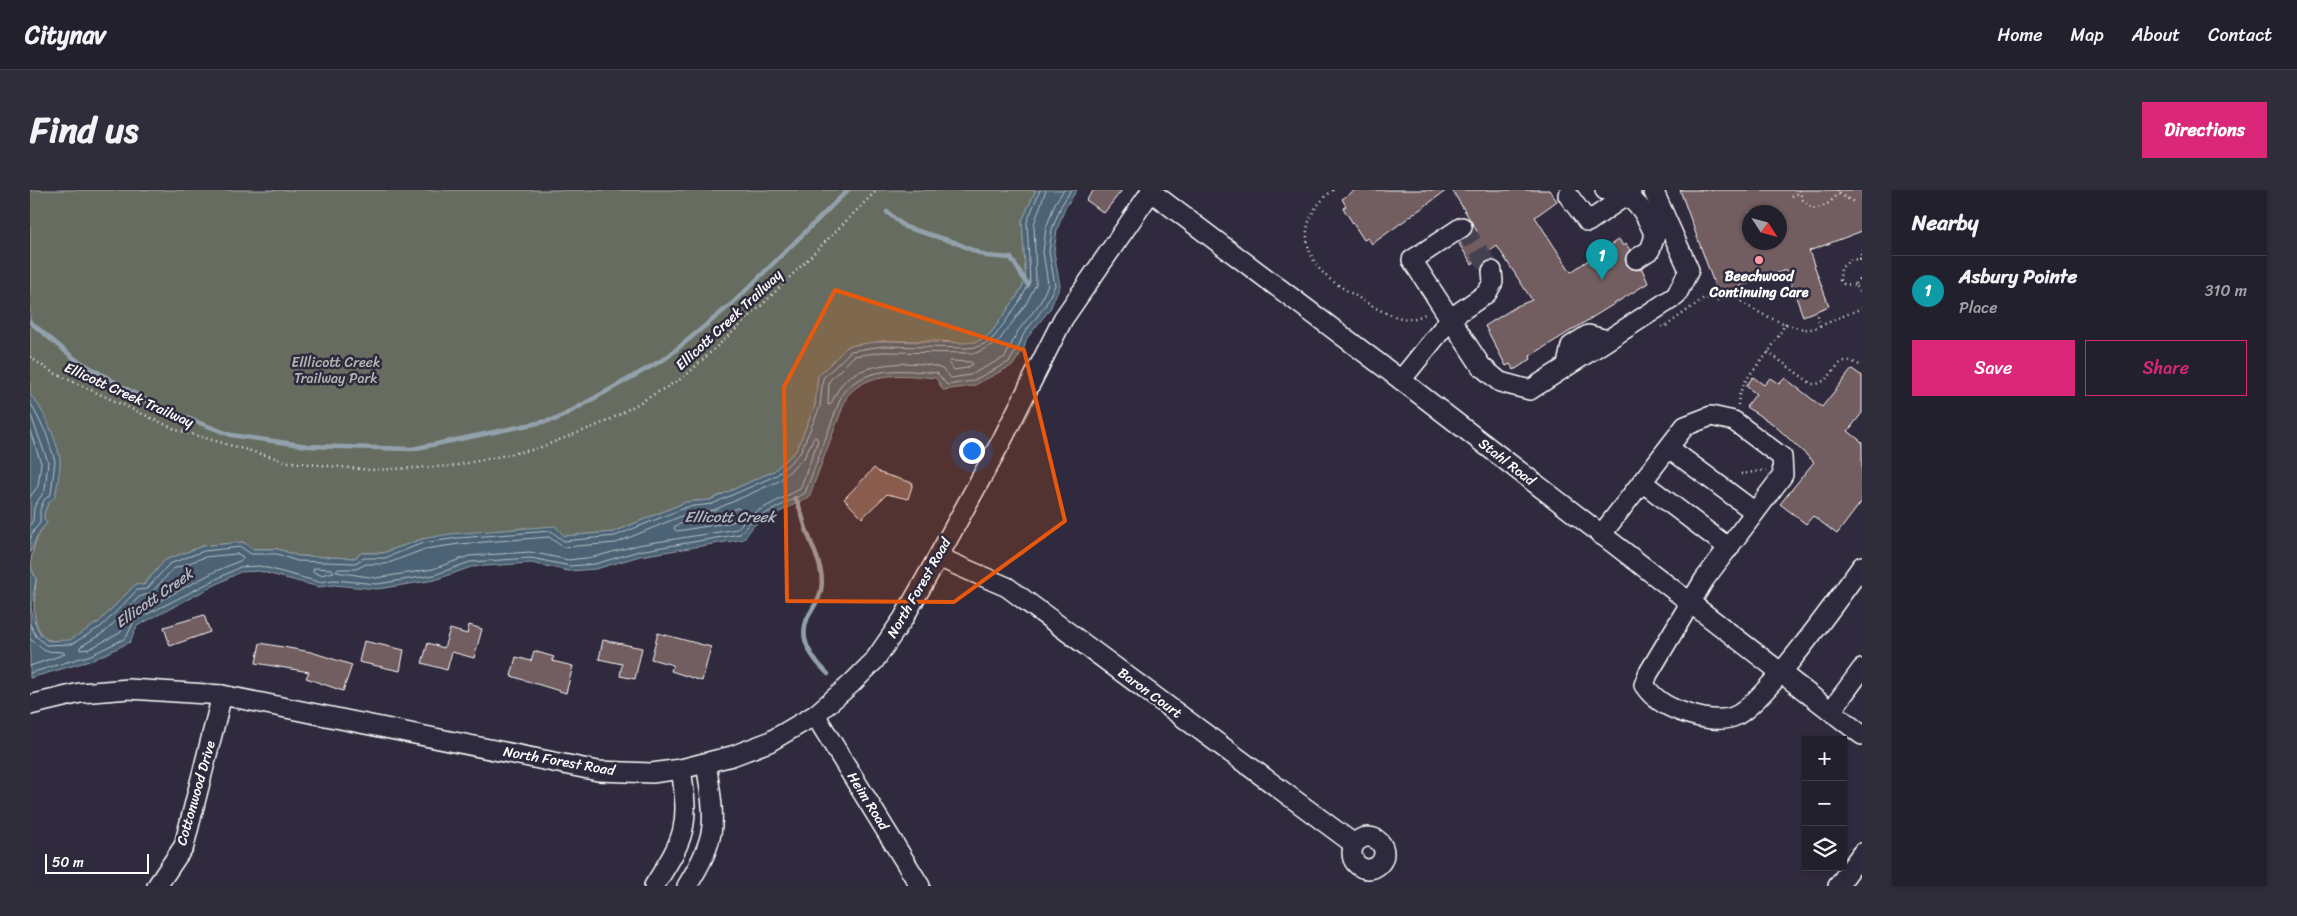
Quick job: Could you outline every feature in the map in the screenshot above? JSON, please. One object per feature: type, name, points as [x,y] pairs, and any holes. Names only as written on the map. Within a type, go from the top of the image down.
[{"type":"street","points":[[1605,190],[1630,192]]},
{"type":"street","points":[[1462,227],[1412,260],[1481,366],[1500,382],[1530,390],[1676,296],[1689,270],[1653,190]]},
{"type":"street","name":"Stahl Road","points":[[1151,191],[1401,380],[1862,735]]},
{"type":"street","name":"North Forest Road","points":[[30,705],[80,693],[129,689],[222,695],[598,771],[652,773],[681,769],[706,763],[769,742],[815,715],[851,684],[888,642],[938,557],[1002,440],[1063,319],[1151,191]]},
{"type":"street","points":[[1568,195],[1588,222],[1630,192]]},
{"type":"street","points":[[1630,192],[1655,236],[1650,250],[1636,259]]},
{"type":"street","points":[[1401,380],[1446,311],[1488,293],[1493,282],[1492,271]]},
{"type":"street","points":[[1601,535],[1686,426],[1711,416],[1734,421],[1782,457],[1783,475],[1690,603],[1648,674],[1644,685],[1654,698],[1677,711],[1717,720],[1734,717],[1747,708],[1780,673],[1862,566]]},
{"type":"street","points":[[1669,448],[1755,512]]},
{"type":"street","points":[[1642,482],[1729,548]]},
{"type":"street","name":"Baron Court","points":[[938,557],[1007,587],[1354,844]]},
{"type":"street","points":[[1831,711],[1862,669]]},
{"type":"street","name":"Cottonwood Drive","points":[[157,886],[184,846],[222,695]]},
{"type":"street","name":"Heim Road","points":[[815,715],[920,886]]},
{"type":"street","points":[[687,886],[711,843],[714,811],[706,763]]},
{"type":"street","points":[[654,886],[678,849],[684,827],[686,803],[681,769]]},
{"type":"street","points":[[1838,886],[1862,852]]},
{"type":"path","name":"Ellicott Creek Trailway","points":[[30,356],[50,371],[178,430],[289,462],[371,470],[453,466],[536,449],[608,421],[684,377],[764,303],[877,190]]},
{"type":"path","points":[[1333,190],[1322,199],[1309,219],[1307,232],[1316,264],[1323,272],[1362,300],[1392,315],[1409,319],[1446,311]]},
{"type":"path","points":[[1792,196],[1799,192],[1812,209],[1824,207],[1834,199],[1837,191],[1856,203]]},
{"type":"path","points":[[1860,291],[1854,285],[1844,284],[1840,274],[1845,263],[1852,259],[1861,260],[1862,250]]},
{"type":"path","points":[[1854,285],[1862,276]]},
{"type":"path","points":[[1658,323],[1661,326],[1666,326],[1704,298],[1719,301],[1734,294],[1746,306],[1807,330],[1862,308]]},
{"type":"path","points":[[1816,312],[1820,326]]},
{"type":"path","points":[[1738,408],[1738,395],[1744,382],[1768,352],[1786,323]]},
{"type":"path","points":[[1768,352],[1812,384],[1821,382],[1845,360],[1851,359],[1862,367]]},
{"type":"path","points":[[1741,474],[1770,469]]},
{"type":"highlighted area","points":[[835,290],[1024,350],[1065,521],[954,602],[787,601],[784,387]]},
{"type":"green space","name":"Elllicott Creek Trailway Park","points":[[30,190],[1036,190],[1022,221],[1026,280],[1016,298],[989,336],[972,344],[938,341],[883,341],[848,346],[818,376],[815,406],[796,451],[774,471],[710,500],[686,502],[614,532],[564,536],[524,528],[422,539],[383,553],[362,553],[355,558],[298,556],[278,549],[252,549],[243,542],[203,546],[166,560],[143,585],[136,584],[92,627],[92,643],[46,639],[37,627],[35,620],[34,597],[36,580],[31,568],[32,556],[37,538],[47,523],[44,520],[44,512],[57,475],[59,456],[49,427],[39,407],[30,395]]},
{"type":"water","name":"Ellicott Creek","points":[[1036,190],[1077,190],[1065,208],[1057,230],[1054,252],[1060,286],[1050,309],[1027,338],[1024,348],[1013,365],[973,386],[943,390],[936,378],[888,376],[866,382],[856,388],[847,396],[809,497],[754,525],[744,539],[640,556],[596,569],[569,571],[531,563],[471,567],[435,580],[377,589],[334,585],[319,587],[259,571],[240,572],[137,626],[130,642],[93,660],[30,678],[30,566],[36,579],[31,607],[33,618],[40,634],[48,641],[70,640],[99,622],[136,584],[144,585],[165,560],[203,546],[243,542],[252,549],[278,549],[298,556],[355,558],[361,553],[383,553],[422,539],[450,534],[555,526],[564,536],[614,532],[686,502],[710,500],[774,471],[796,451],[815,406],[818,376],[848,346],[883,341],[976,342],[991,333],[1016,298],[1026,280],[1022,221]]},
{"type":"water","points":[[30,395],[40,408],[50,427],[60,462],[55,497],[46,506],[44,519],[47,523],[38,533],[30,553]]},
{"type":"building","points":[[1094,190],[1122,190],[1104,213],[1086,200]]},
{"type":"building","points":[[1355,190],[1447,190],[1372,244],[1368,238],[1364,240],[1343,208],[1346,206],[1342,199]]},
{"type":"building","points":[[1452,190],[1549,190],[1557,201],[1535,217],[1571,272],[1619,239],[1623,246],[1626,244],[1630,250],[1625,259],[1627,265],[1636,270],[1642,269],[1648,283],[1530,356],[1531,359],[1514,370],[1510,364],[1506,366],[1485,326],[1517,306],[1532,300],[1497,246],[1472,264],[1459,244],[1477,231]]},
{"type":"building","name":"Beechwood Continuing Care","points":[[1680,190],[1862,190],[1862,231],[1809,251],[1829,306],[1803,316],[1786,270],[1736,288],[1737,291],[1719,297]]},
{"type":"building","points":[[1852,369],[1862,376],[1862,413],[1848,431],[1862,442],[1862,501],[1837,534],[1813,516],[1806,524],[1780,504],[1814,462],[1773,424],[1746,407],[1756,394],[1746,386],[1753,377],[1764,385],[1770,378],[1779,384],[1785,378],[1822,407]]},
{"type":"building","points":[[874,468],[880,473],[913,483],[908,499],[887,494],[862,518],[844,499]]},
{"type":"building","points":[[204,615],[210,632],[170,646],[164,627]]},
{"type":"building","points":[[469,625],[482,629],[474,658],[452,652],[447,670],[422,663],[428,643],[444,648],[450,629],[467,634]]},
{"type":"building","points":[[658,633],[711,647],[702,681],[671,671],[673,665],[651,659]]},
{"type":"building","points":[[603,640],[642,648],[635,679],[620,676],[622,664],[599,659]]},
{"type":"building","points":[[364,641],[404,650],[400,671],[359,662]]},
{"type":"building","points":[[260,643],[311,652],[352,665],[343,691],[306,678],[309,672],[256,663]]},
{"type":"building","points":[[534,651],[554,657],[552,661],[573,666],[566,693],[511,676],[516,657],[531,661]]},
{"type":"waterway","points":[[30,322],[75,359],[156,406],[231,435],[308,446],[412,449],[557,419],[666,358],[734,302],[848,190]]},
{"type":"waterway","points":[[887,212],[905,227],[954,242],[986,256],[1011,258],[1028,285]]},
{"type":"waterway","points":[[795,498],[822,575],[818,600],[808,617],[804,634],[812,655],[828,674]]},
{"type":"tunnel","points":[[1462,227],[1492,271]]},
{"type":"place","name":"Beechwood Continuing Care","points":[[1759,260]]},
{"type":"place","name":"Asbury Pointe","points":[[1602,280]]}]
